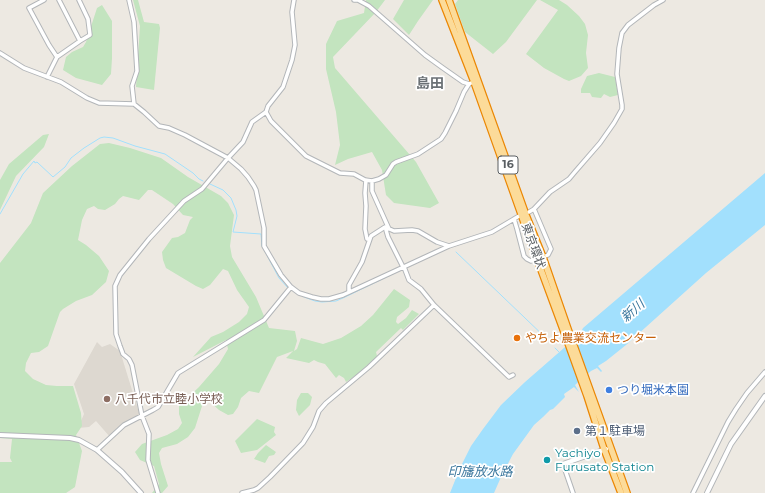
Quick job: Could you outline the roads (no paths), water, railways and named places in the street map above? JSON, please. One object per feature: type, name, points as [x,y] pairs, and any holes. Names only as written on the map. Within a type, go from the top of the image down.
[{"type":"highway","name":"東京環状","points":[[442,0],[473,73],[471,83],[493,128],[537,259],[566,330],[590,395],[621,493]]},
{"type":"highway","name":"東京環状","points":[[449,0],[493,128],[543,257],[566,330]]},
{"type":"highway","name":"東京環状","points":[[607,448],[628,493]]},
{"type":"street","points":[[44,0],[29,8],[57,57]]},
{"type":"street","points":[[59,0],[80,41]]},
{"type":"street","points":[[47,77],[57,57],[90,35],[88,18],[79,0]]},
{"type":"street","points":[[129,0],[134,22],[137,71],[132,86],[134,104]]},
{"type":"street","points":[[158,493],[148,460],[149,434],[142,416],[132,365],[123,354],[116,334],[115,286],[120,275],[149,239],[184,202],[202,190],[243,142],[252,122],[266,112],[268,106],[283,86],[292,60],[295,42],[292,12],[294,0]]},
{"type":"street","points":[[354,0],[358,0],[369,6],[425,55],[463,82],[471,83]]},
{"type":"street","points":[[654,5],[655,0]]},
{"type":"street","points":[[529,212],[534,210],[550,192],[574,173],[600,143],[617,118],[622,109],[617,74],[622,33],[628,25],[663,0]]},
{"type":"street","points":[[0,54],[24,68],[61,82],[87,98],[99,103],[134,104],[159,126],[169,128],[185,135],[228,158],[241,169],[256,190],[264,228],[264,246],[281,275],[292,287],[304,294],[321,299],[338,297],[449,246],[492,232],[519,216]]},
{"type":"street","points":[[266,112],[271,121],[306,156],[340,172],[354,174],[366,180],[372,180],[379,179],[386,175],[396,162],[418,154],[441,139],[456,112],[464,92],[471,83]]},
{"type":"street","points":[[366,180],[364,193],[366,206],[365,229],[367,239],[369,239]]},
{"type":"street","points":[[372,180],[372,191],[388,229],[386,230],[388,237],[409,280],[422,289],[434,304],[508,377],[513,375]]},
{"type":"street","points":[[534,210],[551,249],[548,255],[543,257]]},
{"type":"street","points":[[514,219],[524,256],[531,261],[537,259]]},
{"type":"street","points":[[349,292],[349,285],[362,262],[369,239],[385,227],[394,231],[418,231],[437,242],[449,246]]},
{"type":"street","points":[[97,450],[124,425],[158,406],[178,373],[264,320],[292,287]]},
{"type":"street","points":[[242,493],[258,488],[270,477],[303,443],[313,427],[319,411],[326,403],[363,372],[434,304]]},
{"type":"street","points":[[693,493],[736,409],[746,393],[765,372]]},
{"type":"street","points":[[707,493],[730,444],[765,396]]},
{"type":"street","points":[[0,435],[70,438],[84,442],[97,450],[122,472],[141,493]]},
{"type":"street","points":[[573,493],[563,464],[607,448]]},
{"type":"water","name":"印旛放水路","points":[[765,173],[765,225],[706,273],[626,345],[598,366],[602,371],[601,372],[597,368],[591,371],[575,385],[579,392],[574,387],[564,394],[565,397],[534,425],[513,454],[494,493],[450,493],[471,446],[501,405],[580,334],[583,328]]},
{"type":"waterway","points":[[0,214],[23,174],[34,161],[53,177],[65,167],[71,158],[84,148],[104,137],[113,138],[165,154],[203,181]]},
{"type":"waterway","points":[[210,184],[223,190],[231,198],[237,216],[233,232],[261,234],[262,246],[279,278],[288,288]]},
{"type":"waterway","points":[[456,252],[548,340]]},
{"type":"waterway","points":[[304,297],[322,302],[336,301],[401,270]]},
{"type":"waterway","points":[[555,348],[559,352]]},
{"type":"place","name":"やちよ農業交流センター","points":[[517,338]]},
{"type":"place","name":"つり堀米本園","points":[[609,390]]},
{"type":"place","name":"八千代市立睦小学校","points":[[107,399]]},
{"type":"place","name":"第１駐車場","points":[[577,431]]},
{"type":"place","name":"Yachiyo Furusato Station","points":[[547,460]]},
{"type":"district","name":"島田","points":[[430,84]]},
{"type":"water label","name":"新川","points":[[633,311]]}]
